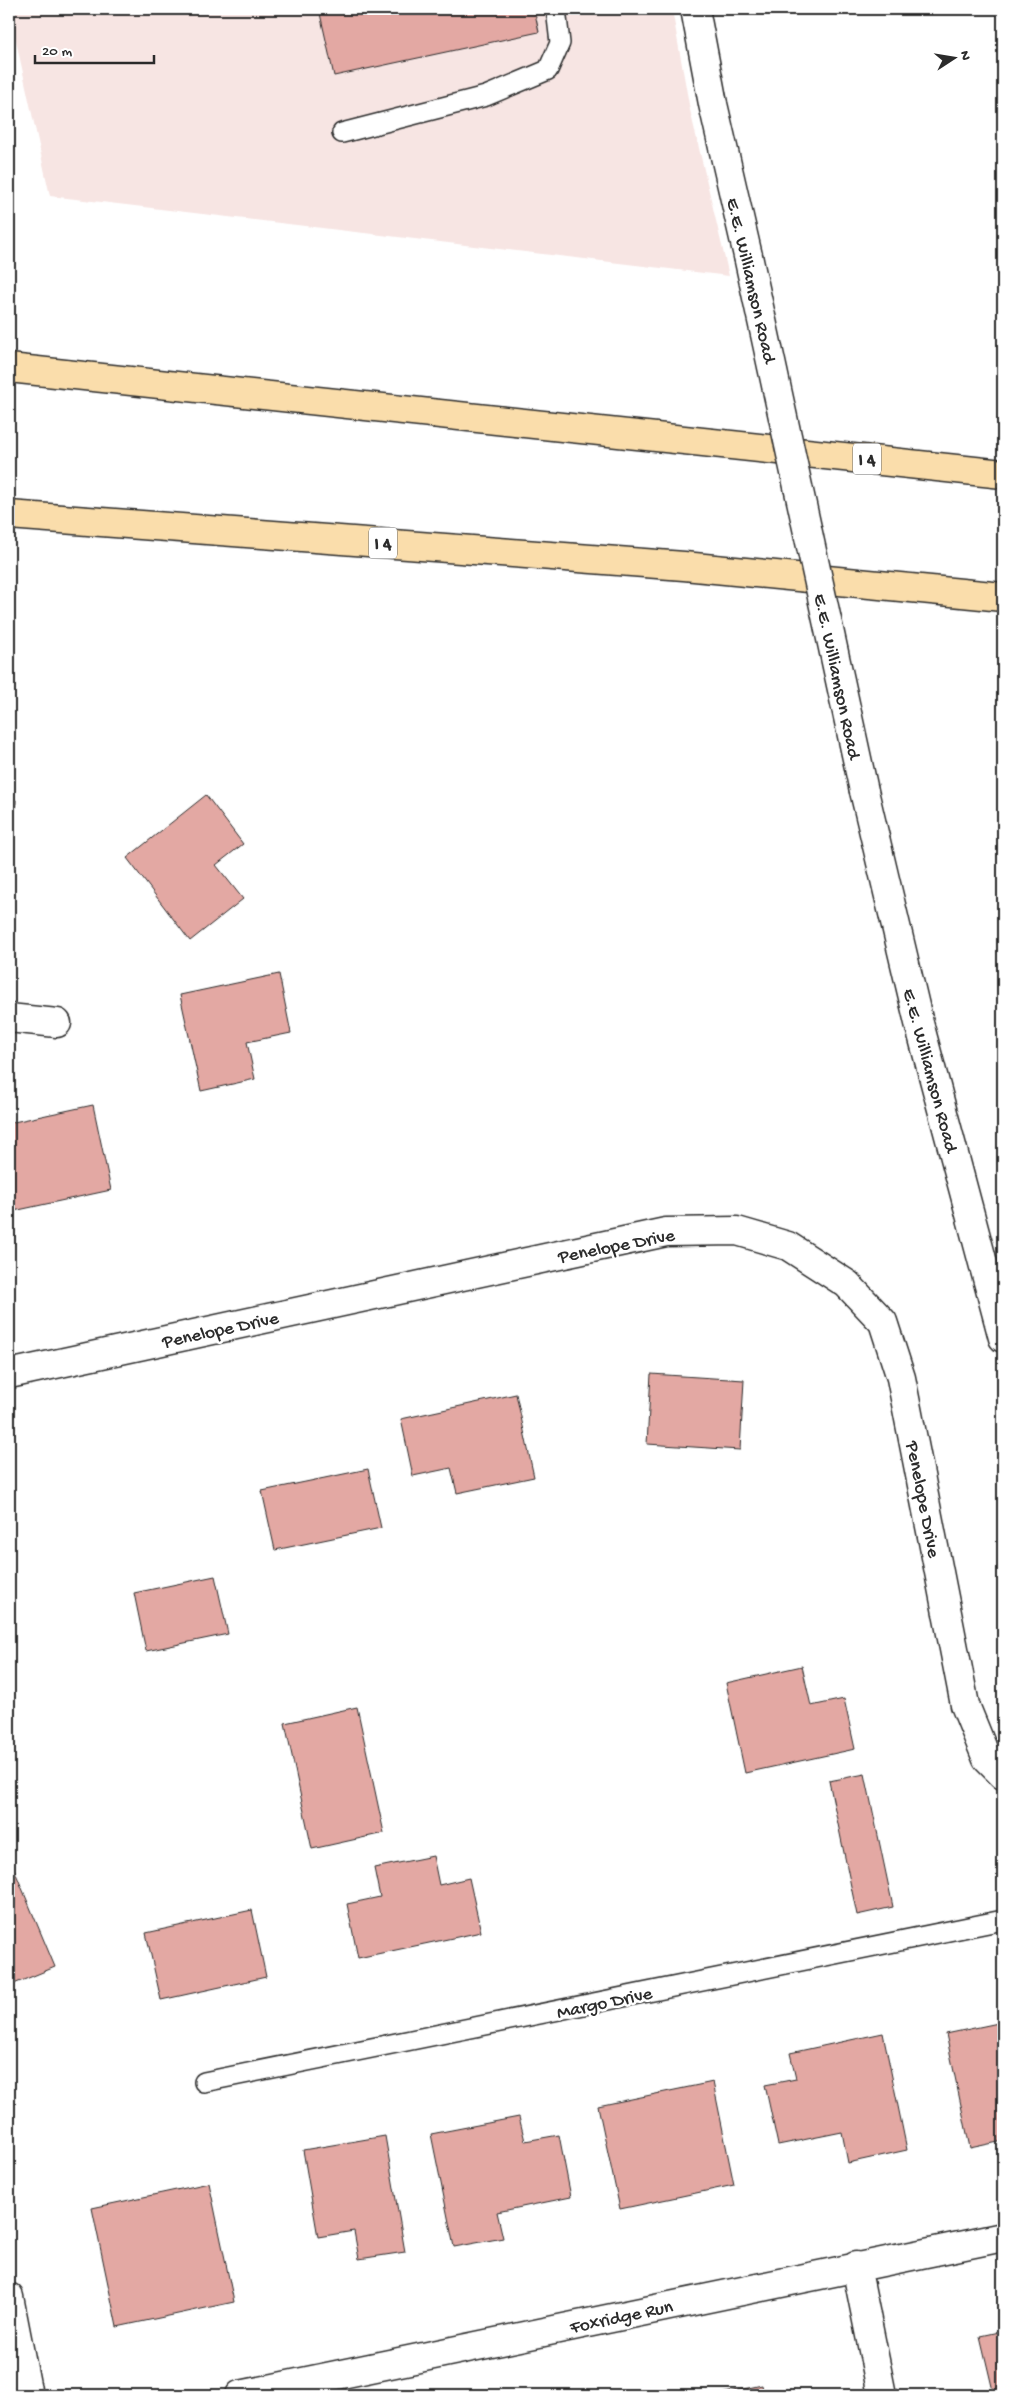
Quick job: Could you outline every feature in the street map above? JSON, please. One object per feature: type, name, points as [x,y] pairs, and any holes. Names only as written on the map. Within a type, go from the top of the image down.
[{"type":"highway","name":"I 4","points":[[9,368],[1003,474]]},
{"type":"highway","name":"I 4","points":[[9,515],[684,566],[1003,596]]},
{"type":"street","name":"E.E. Williamson Road","points":[[695,9],[712,104],[748,256],[864,791],[919,1023],[1003,1338]]},
{"type":"street","points":[[9,1018],[57,1023]]},
{"type":"street","name":"Penelope Drive","points":[[9,1374],[666,1232],[737,1231],[788,1246],[847,1284],[883,1322],[901,1378],[965,1705],[987,1759],[1003,1775]]},
{"type":"street","name":"Foxridge Run","points":[[240,2395],[1003,2237]]},
{"type":"street","points":[[856,2266],[882,2395]]},
{"type":"street","points":[[9,2297],[28,2395]]},
{"type":"lane","points":[[342,133],[486,96],[548,70],[560,43],[556,9]]},
{"type":"lane","name":"Margo Drive","points":[[204,2082],[1003,1920]]},
{"type":"shaded area","points":[[9,9],[672,9],[690,110],[729,276],[50,196]]},
{"type":"building","points":[[319,9],[534,9],[539,32],[334,76]]},
{"type":"building","points":[[206,795],[243,844],[216,865],[243,899],[190,941],[127,858]]},
{"type":"building","points":[[9,800],[16,800],[13,858],[9,858]]},
{"type":"building","points":[[279,974],[291,1033],[247,1042],[255,1079],[201,1091],[180,995]]},
{"type":"building","points":[[93,1105],[111,1190],[9,1212],[9,1123]]},
{"type":"building","points":[[651,1374],[744,1380],[740,1450],[647,1444]]},
{"type":"building","points":[[516,1394],[534,1477],[457,1493],[451,1468],[413,1476],[401,1419]]},
{"type":"building","points":[[368,1469],[381,1528],[275,1550],[262,1491]]},
{"type":"building","points":[[215,1576],[228,1634],[146,1651],[134,1593]]},
{"type":"building","points":[[802,1666],[811,1706],[844,1699],[855,1749],[745,1773],[726,1683]]},
{"type":"building","points":[[357,1707],[384,1833],[312,1849],[285,1723]]},
{"type":"building","points":[[865,1774],[893,1907],[857,1915],[829,1781]]},
{"type":"building","points":[[433,1856],[439,1885],[469,1878],[481,1932],[358,1958],[347,1904],[380,1897],[374,1868]]},
{"type":"building","points":[[14,1869],[55,1967],[9,1986],[9,1871]]},
{"type":"building","points":[[252,1910],[266,1977],[161,2000],[146,1933]]},
{"type":"building","points":[[1003,2022],[1003,2141],[970,2148],[946,2034]]},
{"type":"building","points":[[883,2033],[907,2150],[848,2163],[842,2132],[778,2145],[765,2085],[796,2079],[790,2053]]},
{"type":"building","points":[[713,2082],[734,2185],[620,2209],[598,2106]]},
{"type":"building","points":[[519,2117],[525,2141],[559,2135],[571,2197],[497,2212],[503,2238],[454,2247],[431,2134]]},
{"type":"building","points":[[385,2136],[405,2252],[359,2259],[354,2231],[318,2237],[303,2150]]},
{"type":"building","points":[[209,2183],[234,2302],[117,2327],[92,2208]]},
{"type":"building","points":[[1003,2331],[1003,2395],[994,2395],[980,2336]]},
{"type":"building","points":[[762,2385],[764,2395],[716,2395]]}]
